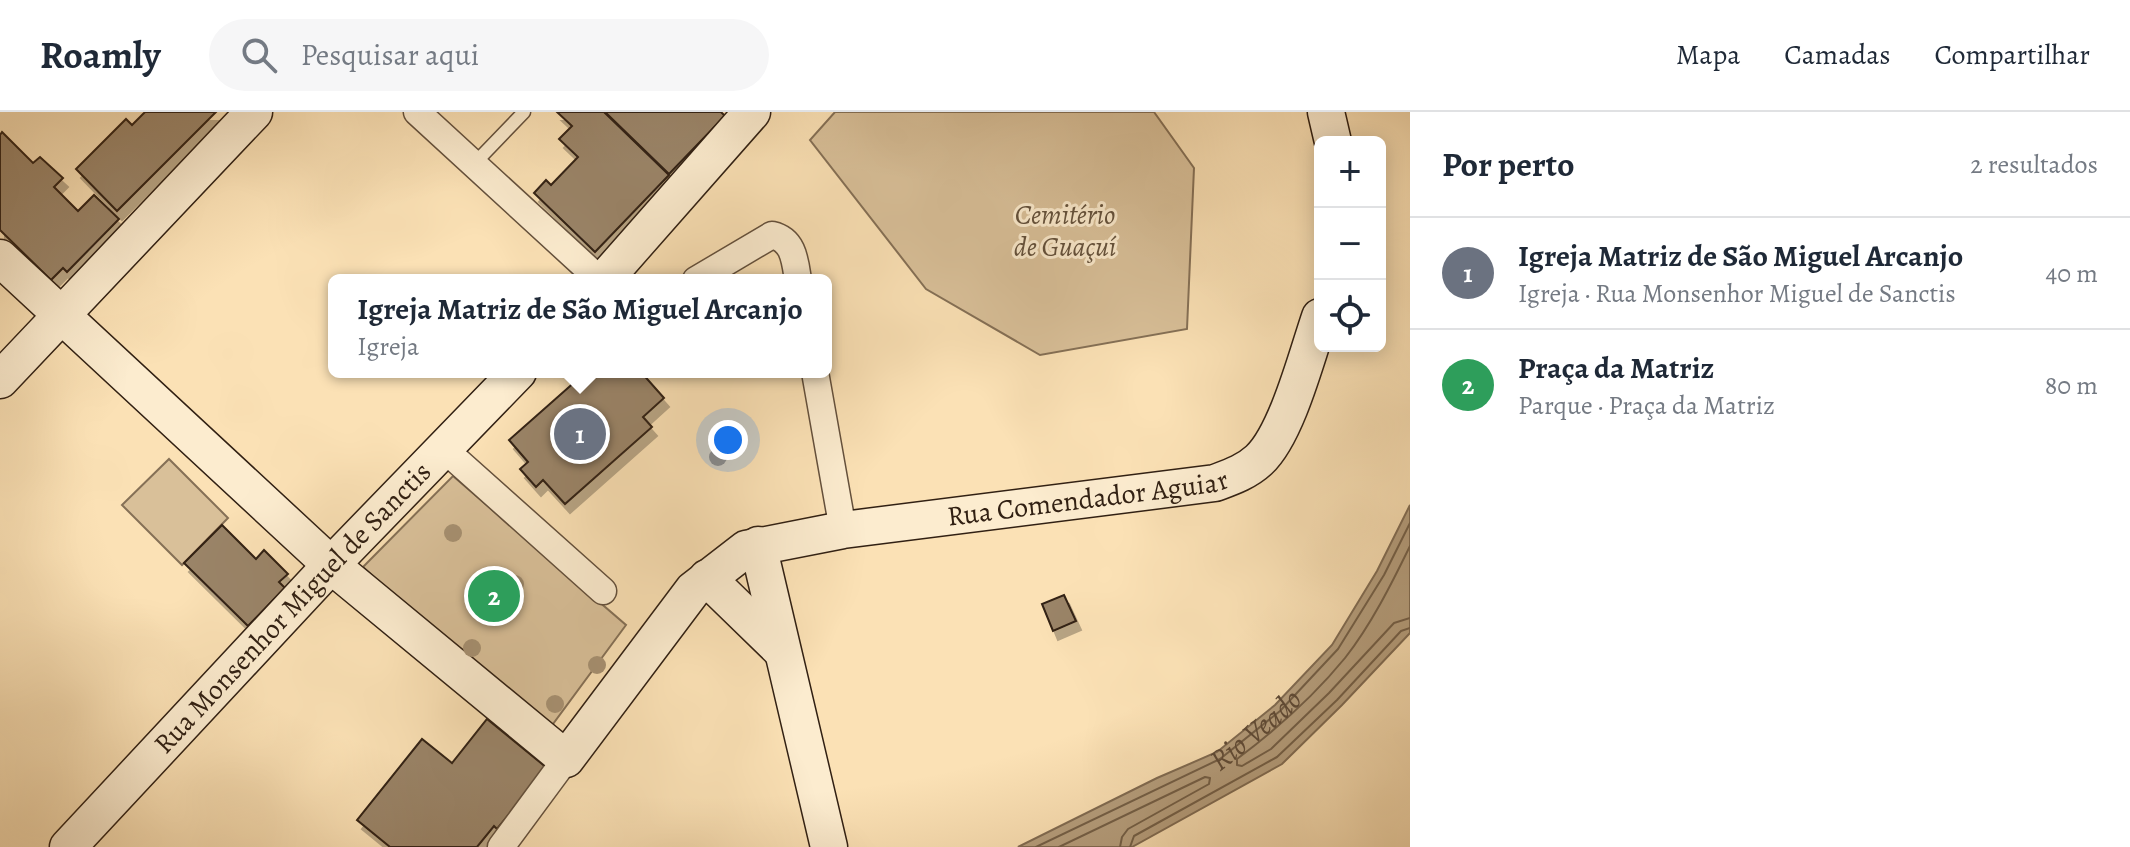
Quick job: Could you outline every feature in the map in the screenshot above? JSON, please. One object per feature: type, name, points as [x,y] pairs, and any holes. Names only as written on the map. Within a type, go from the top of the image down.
[{"type":"street","points":[[0,380],[254,112]]},
{"type":"street","points":[[417,112],[595,274]]},
{"type":"street","points":[[607,274],[752,112]]},
{"type":"street","points":[[1326,112],[1332,136]]},
{"type":"street","points":[[706,274],[772,235],[782,237],[790,246],[797,274]]},
{"type":"street","points":[[0,258],[54,322],[324,573],[566,759]]},
{"type":"street","points":[[0,289],[54,322]]},
{"type":"street","name":"Rua Comendador Aguiar","points":[[707,578],[736,555],[758,545],[843,530],[1142,494],[1215,483],[1243,473],[1261,459],[1280,431],[1314,334]]},
{"type":"street","name":"Rua Monsenhor Miguel de Sanctis","points":[[68,847],[324,573],[512,378]]},
{"type":"street","points":[[816,378],[843,530]]},
{"type":"street","points":[[444,449],[603,591]]},
{"type":"street","points":[[758,545],[829,847]]},
{"type":"street","points":[[501,847],[682,603],[707,578],[782,651]]},
{"type":"lane","points":[[474,164],[524,112]]},
{"type":"green space","name":"Cemitério de Guaçuí","points":[[835,112],[1154,112],[1194,168],[1187,329],[1040,355],[926,289],[810,140]]},
{"type":"green space","points":[[169,459],[228,518],[182,565],[122,505]]},
{"type":"green space","points":[[453,476],[626,625],[550,728],[474,668],[363,567]]},
{"type":"water","name":"Rio Veado","points":[[1410,505],[1410,633],[1282,764],[1132,847],[1018,847],[1217,752],[1275,705],[1332,645],[1377,571]]},
{"type":"building","points":[[145,112],[216,112],[117,211],[76,169],[126,119],[132,125]]},
{"type":"building","points":[[557,112],[604,112],[669,175],[595,252],[534,193],[546,180],[551,185],[578,157],[559,139],[572,126]]},
{"type":"building","points":[[605,112],[721,112],[725,116],[669,174]]},
{"type":"building","points":[[2,132],[33,163],[40,157],[63,178],[54,187],[78,211],[94,195],[119,219],[67,272],[63,268],[51,280],[0,230]]},
{"type":"building","points":[[579,378],[646,378],[664,398],[643,417],[652,427],[565,504],[543,480],[536,487],[520,469],[528,462],[509,440]]},
{"type":"building","points":[[222,525],[256,559],[264,550],[288,574],[279,582],[285,588],[248,626],[184,563]]},
{"type":"building","points":[[1064,595],[1076,621],[1053,631],[1042,604]]},
{"type":"building","points":[[487,719],[547,768],[497,829],[494,826],[477,847],[390,847],[357,820],[422,739],[452,763]]},
{"type":"place","name":"Igreja Matriz de São Miguel Arcanjo","points":[[580,434]]},
{"type":"place","name":"Praça da Matriz","points":[[494,596]]}]
